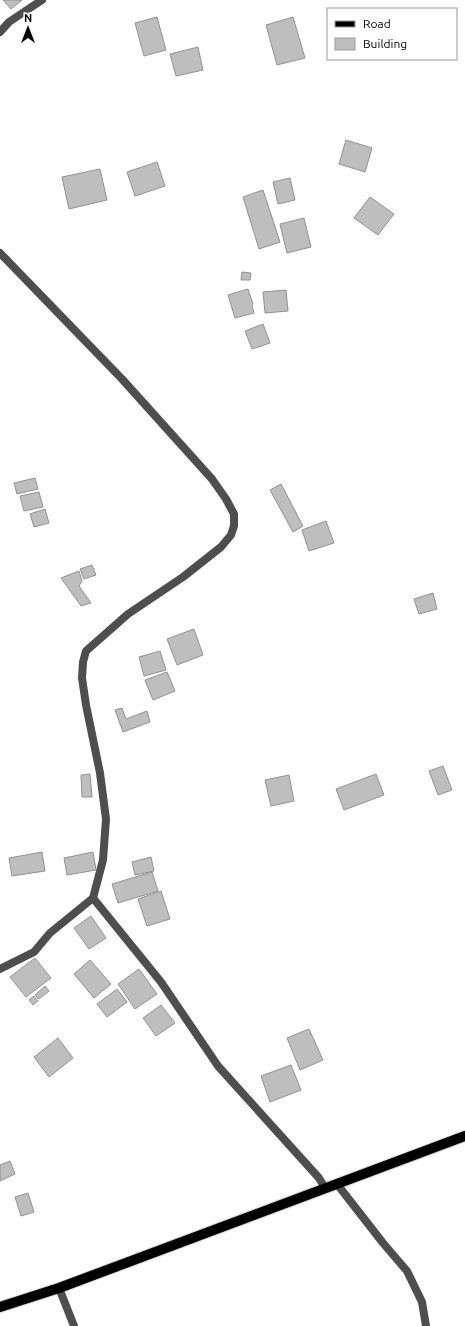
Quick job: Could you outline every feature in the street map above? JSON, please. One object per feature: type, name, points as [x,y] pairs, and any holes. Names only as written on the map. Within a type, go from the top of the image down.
[{"type":"main road","points":[[0,1307],[59,1288],[465,1136]]},
{"type":"street","points":[[0,32],[9,22],[42,0]]},
{"type":"street","points":[[0,253],[122,379],[212,479],[226,499],[234,514],[234,526],[231,535],[221,547],[183,577],[128,614],[86,651],[83,662],[82,678],[100,773],[106,819],[103,860],[93,898],[50,933],[34,952],[0,969]]},
{"type":"street","points":[[93,898],[161,982],[218,1066],[310,1168],[325,1188]]},
{"type":"street","points":[[337,1184],[383,1243],[407,1270],[422,1302],[426,1326]]},
{"type":"street","points":[[59,1288],[74,1326]]},
{"type":"building","points":[[3,0],[22,0],[11,9]]},
{"type":"building","points":[[157,17],[166,50],[144,56],[135,23]]},
{"type":"building","points":[[293,17],[305,58],[277,65],[266,25]]},
{"type":"building","points":[[198,47],[203,70],[176,76],[170,54]]},
{"type":"building","points":[[346,140],[372,148],[365,172],[339,164]]},
{"type":"building","points":[[157,162],[165,186],[135,196],[127,172]]},
{"type":"building","points":[[100,169],[107,200],[69,209],[62,177]]},
{"type":"building","points":[[290,178],[295,200],[278,204],[273,182]]},
{"type":"building","points":[[263,190],[280,242],[259,249],[243,197]]},
{"type":"building","points":[[370,197],[394,214],[378,235],[354,218]]},
{"type":"building","points":[[304,218],[311,247],[287,253],[280,224]]},
{"type":"building","points":[[242,272],[251,273],[250,280],[241,280]]},
{"type":"building","points":[[248,289],[253,304],[254,313],[235,318],[228,295]]},
{"type":"building","points":[[286,290],[288,311],[265,313],[263,292]]},
{"type":"building","points":[[263,324],[270,343],[252,349],[245,331]]},
{"type":"building","points":[[35,478],[38,489],[17,494],[14,483]]},
{"type":"building","points":[[281,484],[303,526],[293,532],[270,490]]},
{"type":"building","points":[[39,492],[43,507],[24,511],[20,496]]},
{"type":"building","points":[[45,509],[49,523],[34,527],[30,514]]},
{"type":"building","points":[[326,521],[334,543],[309,551],[302,530]]},
{"type":"building","points":[[92,565],[96,575],[84,579],[80,569]]},
{"type":"building","points":[[79,571],[82,581],[79,586],[91,603],[81,606],[61,578]]},
{"type":"building","points":[[433,593],[437,609],[419,614],[414,599]]},
{"type":"building","points":[[194,629],[203,655],[177,665],[167,639]]},
{"type":"building","points":[[160,651],[166,670],[144,676],[139,657]]},
{"type":"building","points":[[167,672],[175,691],[153,700],[145,680]]},
{"type":"building","points":[[122,708],[126,719],[147,711],[150,722],[123,732],[115,710]]},
{"type":"building","points":[[443,766],[452,790],[438,795],[429,771]]},
{"type":"building","points":[[90,774],[92,797],[82,797],[81,775]]},
{"type":"building","points":[[376,774],[384,795],[344,810],[336,789]]},
{"type":"building","points":[[289,775],[294,801],[271,806],[265,780]]},
{"type":"building","points":[[42,852],[45,871],[12,876],[9,858]]},
{"type":"building","points":[[93,852],[96,870],[67,875],[64,858]]},
{"type":"building","points":[[151,857],[154,871],[135,875],[132,862]]},
{"type":"building","points":[[152,872],[158,891],[118,903],[112,884]]},
{"type":"building","points":[[161,891],[170,919],[147,926],[138,899]]},
{"type":"building","points":[[91,916],[106,938],[89,949],[74,928]]},
{"type":"building","points":[[35,958],[51,978],[26,997],[10,977]]},
{"type":"building","points":[[90,960],[111,984],[94,998],[74,974]]},
{"type":"building","points":[[139,969],[157,994],[135,1009],[118,984]]},
{"type":"building","points":[[45,986],[49,991],[39,999],[35,995]]},
{"type":"building","points":[[117,989],[127,1002],[107,1017],[97,1004]]},
{"type":"building","points":[[34,996],[38,1001],[33,1005],[29,1000]]},
{"type":"building","points":[[161,1005],[175,1023],[156,1036],[143,1018]]},
{"type":"building","points":[[309,1029],[323,1060],[300,1070],[287,1038]]},
{"type":"building","points":[[58,1038],[73,1058],[49,1077],[34,1057]]},
{"type":"building","points":[[291,1065],[301,1090],[270,1102],[261,1076]]},
{"type":"building","points":[[10,1161],[15,1174],[0,1181],[0,1165]]},
{"type":"building","points":[[28,1193],[34,1212],[21,1216],[15,1197]]}]
